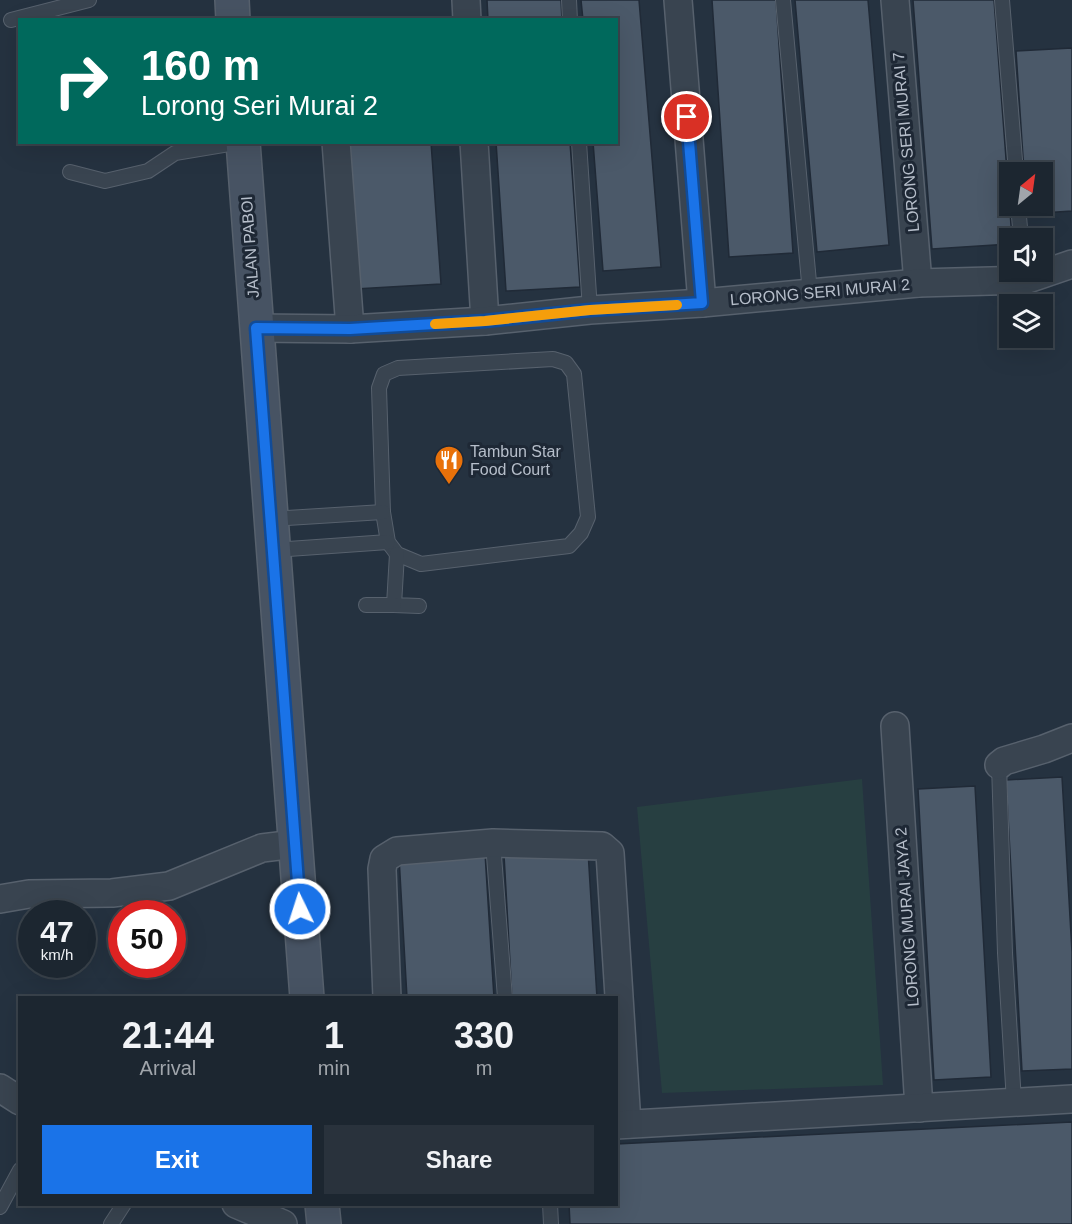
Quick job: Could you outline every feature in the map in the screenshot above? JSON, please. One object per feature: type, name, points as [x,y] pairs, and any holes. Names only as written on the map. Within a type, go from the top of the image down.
[{"type":"main road","points":[[232,0],[233,18]]},
{"type":"main road","name":"JALAN PABOI","points":[[242,144],[307,996]]},
{"type":"main road","points":[[322,1206],[324,1224]]},
{"type":"street","points":[[466,0],[467,18]]},
{"type":"street","points":[[678,0],[702,303]]},
{"type":"street","name":"LORONG SERI MURAI 7","points":[[895,0],[918,283]]},
{"type":"street","points":[[336,144],[350,329]]},
{"type":"street","points":[[474,144],[485,321]]},
{"type":"street","name":"LORONG SERI MURAI 2","points":[[1053,269],[1072,264]]},
{"type":"street","name":"LORONG SERI MURAI 2","points":[[256,328],[350,329],[485,321],[590,310],[702,303],[999,278]]},
{"type":"street","name":"LORONG MURAI JAYA 2","points":[[895,726],[919,1108]]},
{"type":"street","points":[[999,765],[1004,761],[1072,738]]},
{"type":"street","points":[[387,996],[381,869],[384,858],[397,851],[493,843],[602,846],[610,853],[616,996]]},
{"type":"street","points":[[0,899],[29,894],[112,893],[169,886],[262,848],[295,844]]},
{"type":"street","points":[[618,1034],[622,1125],[1072,1099]]},
{"type":"street","points":[[0,1088],[18,1100]]},
{"type":"street","points":[[242,1206],[283,1224]]},
{"type":"lane","points":[[10,20],[89,0]]},
{"type":"lane","points":[[569,0],[570,18]]},
{"type":"lane","points":[[783,0],[810,294]]},
{"type":"lane","points":[[1002,0],[1015,162]]},
{"type":"lane","points":[[70,172],[105,181],[148,171],[175,153],[230,144]]},
{"type":"lane","points":[[579,144],[590,310]]},
{"type":"lane","points":[[272,534],[393,548],[421,564],[569,546],[581,533],[588,517],[574,374],[566,363],[553,359],[398,368],[384,374],[378,388],[383,513],[393,548],[394,605]]},
{"type":"lane","points":[[272,534],[383,513]]},
{"type":"lane","points":[[366,605],[419,606]]},
{"type":"lane","points":[[999,765],[1005,953],[1014,1102]]},
{"type":"lane","points":[[493,843],[505,996]]},
{"type":"lane","points":[[0,1207],[18,1174]]},
{"type":"lane","points":[[111,1224],[123,1206]]},
{"type":"lane","points":[[550,1206],[551,1224]]},
{"type":"green space","points":[[862,779],[883,1085],[662,1093],[637,807]]},
{"type":"building","points":[[487,0],[561,0],[562,18],[488,18]]},
{"type":"building","points":[[581,0],[639,0],[661,267],[603,271],[593,144],[618,144],[618,18],[583,18]]},
{"type":"building","points":[[712,0],[776,0],[793,253],[729,257]]},
{"type":"building","points":[[795,0],[868,0],[889,245],[817,252]]},
{"type":"building","points":[[913,0],[994,0],[1006,162],[999,162],[999,216],[1010,216],[1011,228],[999,228],[999,245],[932,249]]},
{"type":"building","points":[[1072,48],[1072,211],[1053,212],[1053,162],[1023,162],[1016,51]]},
{"type":"building","points":[[345,144],[431,144],[441,284],[355,289]]},
{"type":"building","points":[[496,144],[570,144],[580,287],[506,291]]},
{"type":"building","points":[[1062,777],[1072,952],[1072,1069],[1022,1071],[1006,780]]},
{"type":"building","points":[[975,786],[991,1077],[934,1080],[918,789]]},
{"type":"building","points":[[588,851],[597,996],[512,996],[504,855]]},
{"type":"building","points":[[485,853],[494,996],[407,996],[399,857]]},
{"type":"building","points":[[1072,1122],[1072,1224],[570,1224],[569,1206],[618,1206],[618,1144]]},
{"type":"slow traffic","points":[[435,324],[590,310],[677,305]]},
{"type":"place","name":"Tambun Star Food Court","points":[[449,486]]},
{"type":"route","points":[[300,909],[256,328],[350,329],[485,321],[590,310],[702,303],[687,117]]}]
